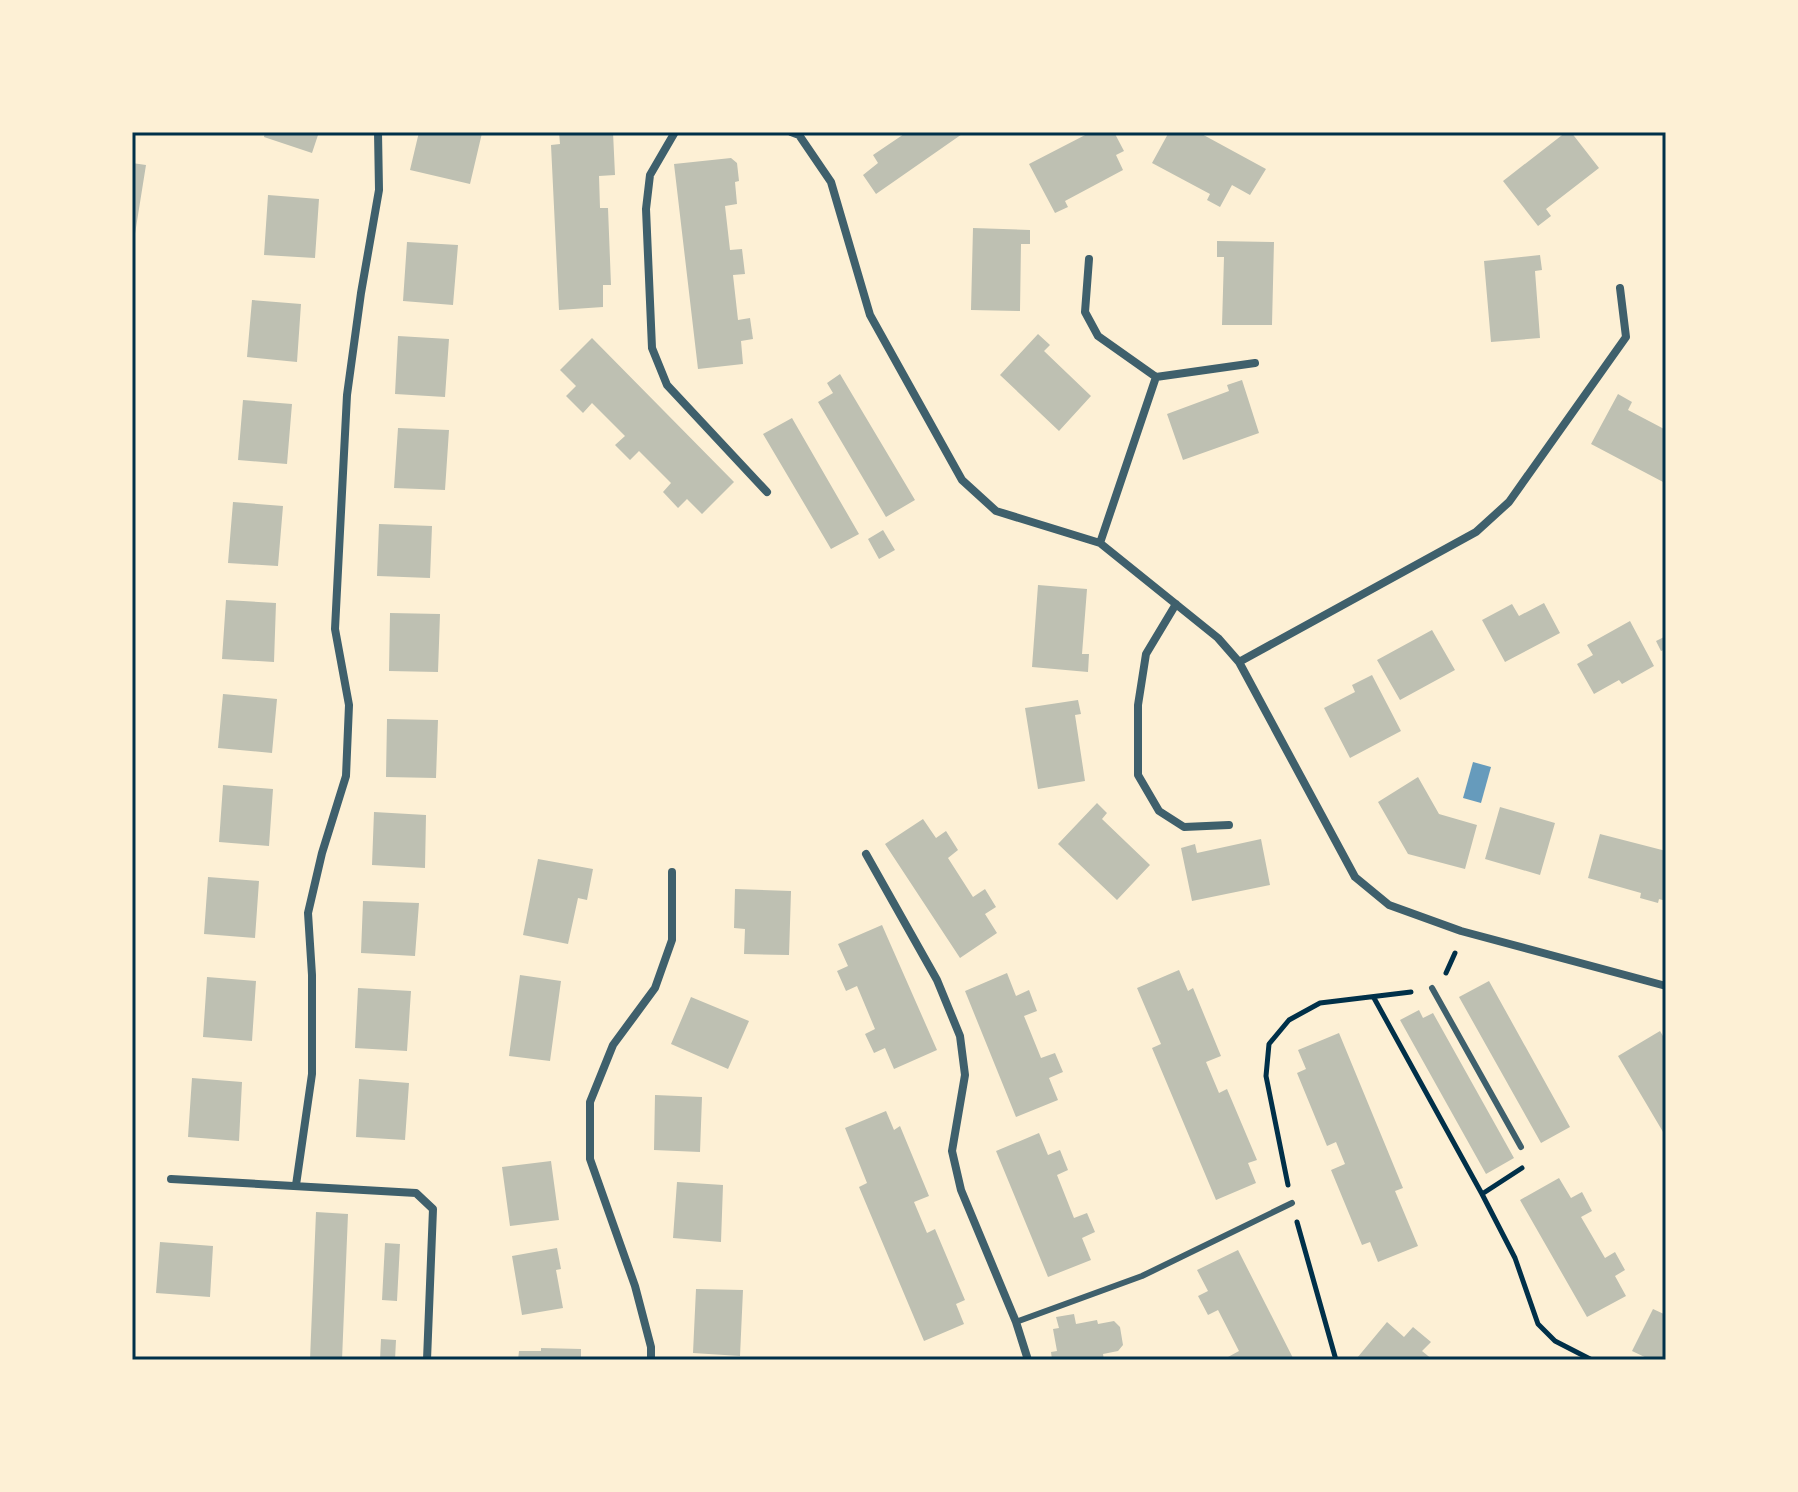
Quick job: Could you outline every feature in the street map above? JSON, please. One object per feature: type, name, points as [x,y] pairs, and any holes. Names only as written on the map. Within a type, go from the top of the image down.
[{"type":"street","points":[[296,1185],[312,1074],[312,975],[308,913],[346,776],[349,705],[335,629],[347,395],[379,190],[378,132]]},
{"type":"street","points":[[675,132],[650,175],[646,209],[652,348],[667,385],[767,492]]},
{"type":"street","points":[[797,133],[831,182],[870,315],[962,480],[996,511],[1100,543],[1218,638],[1239,662],[1355,877],[1389,905],[1461,931],[1666,986]]},
{"type":"street","points":[[1089,259],[1085,312],[1098,336],[1156,377],[1255,363]]},
{"type":"street","points":[[1239,662],[1476,532],[1509,502],[1626,337],[1620,288]]},
{"type":"street","points":[[1100,543],[1156,377]]},
{"type":"street","points":[[1176,604],[1146,654],[1138,705],[1138,775],[1159,811],[1184,827],[1229,825]]},
{"type":"street","points":[[866,854],[937,980],[960,1036],[965,1075],[952,1151],[961,1190],[1016,1322],[1028,1360]]},
{"type":"street","points":[[651,1360],[651,1347],[635,1286],[590,1159],[590,1102],[613,1045],[655,988],[668,952],[672,940],[672,872]]},
{"type":"street","points":[[171,1179],[416,1193],[433,1209],[427,1360]]},
{"type":"lane","points":[[1432,988],[1521,1147]]},
{"type":"lane","points":[[1016,1322],[1142,1276],[1292,1203]]},
{"type":"path","points":[[1336,1360],[1292,1203],[1266,1076],[1269,1044],[1289,1020],[1320,1003],[1432,988],[1450,968],[1461,931]]},
{"type":"path","points":[[1374,998],[1515,1258],[1538,1324],[1555,1341],[1592,1360]]},
{"type":"path","points":[[1482,1194],[1532,1161],[1521,1147]]},
{"type":"water","points":[[1473,762],[1491,767],[1481,803],[1463,798]]},
{"type":"building","points":[[265,132],[319,132],[312,153],[264,137]]},
{"type":"building","points":[[419,132],[482,133],[470,184],[410,170]]},
{"type":"building","points":[[559,132],[613,132],[615,175],[599,176],[600,208],[608,208],[611,285],[603,285],[603,307],[559,310],[551,145],[560,144]]},
{"type":"building","points":[[907,132],[965,132],[876,194],[863,175],[878,163],[873,155]]},
{"type":"building","points":[[1091,132],[1114,132],[1124,151],[1116,155],[1123,170],[1065,201],[1068,207],[1055,213],[1029,164]]},
{"type":"building","points":[[1169,132],[1198,132],[1266,169],[1250,195],[1232,185],[1220,207],[1207,200],[1210,194],[1152,163]]},
{"type":"building","points":[[1566,132],[1571,132],[1599,168],[1546,209],[1551,216],[1538,226],[1503,181]]},
{"type":"building","points":[[731,158],[737,163],[739,181],[735,182],[737,204],[725,206],[730,250],[742,249],[745,274],[733,275],[738,320],[750,318],[753,339],[741,341],[743,364],[698,369],[674,164]]},
{"type":"building","points":[[132,163],[146,165],[134,240],[132,240]]},
{"type":"building","points":[[268,195],[319,199],[315,258],[264,255]]},
{"type":"building","points":[[973,228],[1030,230],[1030,244],[1021,244],[1020,311],[971,310]]},
{"type":"building","points":[[1217,241],[1274,242],[1272,325],[1222,325],[1224,257],[1217,257]]},
{"type":"building","points":[[407,242],[458,245],[453,305],[403,301]]},
{"type":"building","points":[[1540,255],[1542,270],[1535,271],[1540,338],[1491,342],[1484,261]]},
{"type":"building","points":[[252,300],[301,304],[297,362],[247,357]]},
{"type":"building","points":[[1038,334],[1050,345],[1044,351],[1091,396],[1059,431],[1000,375]]},
{"type":"building","points":[[398,336],[449,339],[445,397],[395,394]]},
{"type":"building","points":[[592,338],[734,482],[702,514],[687,499],[678,508],[663,492],[671,483],[639,451],[630,460],[615,445],[625,436],[592,403],[583,413],[566,396],[576,386],[560,370]]},
{"type":"building","points":[[840,374],[915,500],[886,517],[818,402],[833,393],[827,383]]},
{"type":"building","points":[[1242,380],[1259,433],[1183,460],[1167,414],[1229,391],[1227,385]]},
{"type":"building","points":[[1618,394],[1632,402],[1628,410],[1666,430],[1665,483],[1591,444]]},
{"type":"building","points":[[243,400],[292,404],[287,464],[238,460]]},
{"type":"building","points":[[792,418],[859,534],[831,549],[763,434]]},
{"type":"building","points":[[398,428],[449,430],[445,490],[394,488]]},
{"type":"building","points":[[233,502],[283,506],[278,566],[228,563]]},
{"type":"building","points":[[379,524],[432,526],[430,578],[377,576]]},
{"type":"building","points":[[883,530],[895,550],[879,559],[868,539]]},
{"type":"building","points":[[1038,585],[1087,589],[1082,654],[1089,654],[1088,672],[1032,667]]},
{"type":"building","points":[[226,600],[276,603],[274,662],[222,659]]},
{"type":"building","points":[[1544,603],[1560,633],[1505,662],[1482,620],[1512,604],[1519,616]]},
{"type":"building","points":[[390,613],[440,614],[438,672],[389,671]]},
{"type":"building","points":[[1630,621],[1654,666],[1622,684],[1619,680],[1594,694],[1577,664],[1593,655],[1587,645]]},
{"type":"building","points":[[1432,630],[1455,670],[1400,700],[1377,660]]},
{"type":"building","points":[[1666,636],[1666,649],[1661,651],[1656,641]]},
{"type":"building","points":[[1372,675],[1401,731],[1350,758],[1324,708],[1355,692],[1352,685]]},
{"type":"building","points":[[223,694],[277,699],[272,753],[218,748]]},
{"type":"building","points":[[1078,700],[1081,714],[1075,715],[1085,781],[1038,789],[1025,708]]},
{"type":"building","points":[[387,719],[438,720],[436,778],[386,777]]},
{"type":"building","points":[[1418,777],[1439,814],[1477,825],[1465,869],[1408,854],[1378,802]]},
{"type":"building","points":[[223,785],[273,789],[269,846],[219,842]]},
{"type":"building","points":[[1097,803],[1107,813],[1102,819],[1150,865],[1117,900],[1058,844]]},
{"type":"building","points":[[1500,807],[1555,823],[1540,875],[1485,859]]},
{"type":"building","points":[[374,812],[426,815],[425,868],[372,865]]},
{"type":"building","points":[[923,819],[936,838],[946,831],[958,850],[948,858],[973,897],[985,889],[996,907],[985,914],[997,933],[960,958],[885,844]]},
{"type":"building","points":[[1600,834],[1666,851],[1666,901],[1659,899],[1658,903],[1640,898],[1641,893],[1588,878]]},
{"type":"building","points":[[1261,839],[1270,885],[1192,901],[1181,848],[1195,844],[1197,853]]},
{"type":"building","points":[[538,859],[593,869],[587,900],[578,898],[568,944],[523,935]]},
{"type":"building","points":[[208,877],[259,881],[255,938],[204,934]]},
{"type":"building","points":[[735,889],[791,891],[789,955],[744,954],[745,929],[734,928]]},
{"type":"building","points":[[363,901],[419,903],[415,956],[361,953]]},
{"type":"building","points":[[882,925],[937,1050],[894,1069],[885,1048],[874,1053],[865,1034],[875,1029],[857,986],[846,991],[837,971],[848,966],[838,944]]},
{"type":"building","points":[[1179,970],[1188,991],[1193,988],[1221,1056],[1206,1062],[1219,1093],[1227,1089],[1257,1160],[1248,1163],[1256,1183],[1216,1200],[1152,1048],[1161,1044],[1137,988]]},
{"type":"building","points":[[1007,973],[1016,996],[1029,990],[1037,1011],[1024,1016],[1041,1058],[1055,1053],[1063,1072],[1049,1078],[1058,1100],[1016,1117],[965,991]]},
{"type":"building","points":[[520,975],[561,981],[550,1061],[509,1056]]},
{"type":"building","points":[[207,977],[256,981],[252,1041],[203,1037]]},
{"type":"building","points":[[1489,981],[1570,1127],[1541,1143],[1459,997]]},
{"type":"building","points":[[358,988],[411,991],[407,1051],[355,1048]]},
{"type":"building","points":[[691,997],[749,1021],[728,1069],[671,1044]]},
{"type":"building","points":[[1419,1010],[1423,1018],[1433,1013],[1514,1158],[1486,1174],[1400,1020]]},
{"type":"building","points":[[1660,1031],[1666,1041],[1666,1137],[1618,1056]]},
{"type":"building","points":[[1339,1033],[1403,1188],[1395,1191],[1418,1246],[1378,1262],[1370,1242],[1362,1245],[1331,1170],[1345,1164],[1336,1142],[1327,1146],[1297,1073],[1306,1069],[1298,1050]]},
{"type":"building","points":[[192,1078],[242,1082],[239,1141],[188,1137]]},
{"type":"building","points":[[359,1079],[409,1083],[405,1140],[356,1137]]},
{"type":"building","points":[[655,1095],[702,1097],[700,1152],[654,1150]]},
{"type":"building","points":[[886,1111],[894,1130],[900,1126],[929,1196],[914,1202],[927,1233],[935,1229],[965,1300],[956,1304],[964,1324],[924,1341],[859,1187],[867,1183],[845,1128]]},
{"type":"building","points":[[1039,1133],[1048,1155],[1060,1150],[1068,1170],[1057,1175],[1074,1218],[1087,1213],[1095,1232],[1082,1238],[1091,1260],[1048,1277],[996,1151]]},
{"type":"building","points":[[551,1161],[559,1220],[510,1226],[502,1167]]},
{"type":"building","points":[[1559,1178],[1571,1198],[1582,1192],[1592,1211],[1581,1217],[1605,1258],[1615,1252],[1625,1270],[1615,1276],[1626,1296],[1587,1317],[1520,1200]]},
{"type":"building","points":[[677,1182],[723,1185],[721,1242],[673,1238]]},
{"type":"building","points":[[316,1212],[348,1214],[342,1360],[310,1360]]},
{"type":"building","points":[[160,1242],[213,1246],[210,1297],[156,1293]]},
{"type":"building","points":[[385,1243],[400,1244],[397,1301],[382,1300]]},
{"type":"building","points":[[557,1248],[561,1269],[556,1270],[563,1308],[522,1315],[512,1256]]},
{"type":"building","points":[[1238,1250],[1294,1360],[1230,1360],[1228,1357],[1239,1351],[1218,1310],[1208,1315],[1198,1296],[1208,1291],[1197,1270]]},
{"type":"building","points":[[696,1289],[743,1290],[740,1356],[693,1353]]},
{"type":"building","points":[[1653,1309],[1666,1315],[1666,1360],[1651,1360],[1632,1351]]},
{"type":"building","points":[[1074,1314],[1076,1324],[1114,1321],[1120,1327],[1123,1345],[1118,1351],[1103,1354],[1104,1360],[1052,1360],[1051,1352],[1057,1351],[1053,1329],[1059,1328],[1056,1317]]},
{"type":"building","points":[[1387,1322],[1404,1337],[1413,1327],[1431,1342],[1422,1351],[1433,1360],[1357,1358]]},
{"type":"building","points":[[381,1339],[396,1340],[395,1360],[380,1360]]},
{"type":"building","points":[[541,1348],[581,1349],[581,1360],[518,1360],[519,1351],[541,1351]]}]
